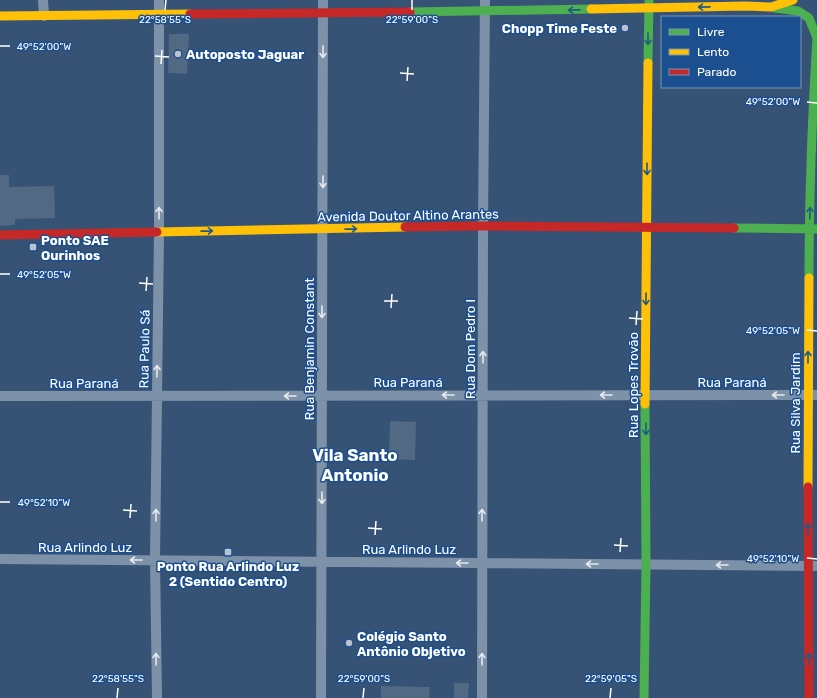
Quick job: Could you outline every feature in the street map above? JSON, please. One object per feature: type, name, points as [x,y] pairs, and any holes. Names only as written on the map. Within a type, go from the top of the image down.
[{"type":"street","points":[[43,0],[44,16]]},
{"type":"street","name":"Rua Paulo Sá","points":[[157,698],[155,560],[159,232],[159,0]]},
{"type":"street","name":"Rua Benjamin Constant","points":[[321,698],[324,0]]},
{"type":"street","name":"Rua Dom Pedro I","points":[[482,698],[485,0]]},
{"type":"street","points":[[771,7],[793,0]]},
{"type":"street","points":[[0,16],[485,11],[648,4],[746,6],[771,7],[798,11],[809,18],[817,38]]},
{"type":"street","name":"Rua Lopes Trovão","points":[[644,698],[646,564],[645,395],[648,4]]},
{"type":"street","name":"Rua Silva Jardim","points":[[809,698],[812,566],[813,229],[817,38]]},
{"type":"street","name":"Avenida Doutor Altino Arantes","points":[[0,235],[483,226],[813,229]]},
{"type":"street","name":"Rua Paraná","points":[[0,396],[813,395]]},
{"type":"street","name":"Rua Arlindo Luz","points":[[0,559],[812,566]]},
{"type":"building","name":"Autoposto Jaguar","points":[[169,34],[189,34],[187,74],[168,73]]},
{"type":"building","points":[[0,175],[9,175],[9,187],[54,186],[55,218],[15,219],[15,225],[0,226]]},
{"type":"building","points":[[390,421],[416,422],[415,460],[389,459]]},
{"type":"building","points":[[454,683],[469,683],[468,698],[454,698]]},
{"type":"building","points":[[381,686],[430,687],[429,698],[381,698]]},
{"type":"traffic: fast","points":[[648,63],[649,0]]},
{"type":"traffic: fast","points":[[775,8],[798,11],[809,18],[817,38]]},
{"type":"traffic: fast","points":[[410,12],[591,9]]},
{"type":"traffic: fast","points":[[809,278],[811,157],[817,37]]},
{"type":"traffic: fast","points":[[734,228],[817,229]]},
{"type":"traffic: fast","points":[[644,698],[646,564],[645,404]]},
{"type":"traffic: slow","points":[[591,9],[746,6],[771,7],[793,0]]},
{"type":"traffic: slow","points":[[0,16],[190,14]]},
{"type":"traffic: slow","points":[[645,404],[648,63]]},
{"type":"traffic: slow","points":[[157,232],[405,227]]},
{"type":"traffic: slow","points":[[808,487],[809,278]]},
{"type":"traffic: jam","points":[[190,14],[410,12]]},
{"type":"traffic: jam","points":[[405,227],[483,226],[734,228]]},
{"type":"traffic: jam","points":[[0,235],[157,232]]},
{"type":"traffic: jam","points":[[808,487],[809,698]]},
{"type":"place","name":"Chopp Time Feste","points":[[625,28]]},
{"type":"place","name":"Autoposto Jaguar","points":[[178,54]]},
{"type":"place","name":"Ponto SAE Ourinhos","points":[[33,247]]},
{"type":"place","name":"Ponto Rua Arlindo Luz 2 (Sentido Centro)","points":[[228,552]]},
{"type":"place","name":"Colégio Santo Antônio Objetivo","points":[[349,643]]},
{"type":"district","name":"Vila Santo Antonio","points":[[355,465]]}]
